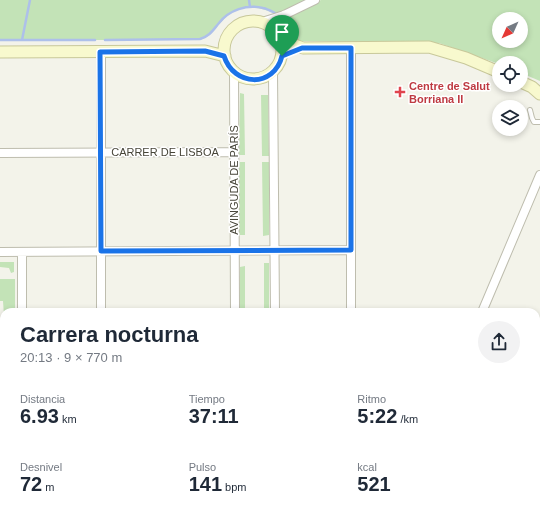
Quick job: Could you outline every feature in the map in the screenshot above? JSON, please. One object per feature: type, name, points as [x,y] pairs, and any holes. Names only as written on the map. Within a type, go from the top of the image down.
[{"type":"street","points":[[262,22],[284,15],[315,0]]},
{"type":"street","points":[[284,15],[278,36],[283,51],[279,65],[273,72],[258,80],[249,80],[234,72],[226,62],[224,56],[224,45],[230,32],[241,24],[253,21],[262,22],[269,26],[278,36],[302,48]]},
{"type":"street","points":[[205,51],[226,40]]},
{"type":"street","points":[[282,56],[302,48],[429,47],[466,58],[492,69]]},
{"type":"street","points":[[351,48],[351,308]]},
{"type":"street","points":[[0,52],[205,51],[224,56]]},
{"type":"street","points":[[100,52],[101,308]]},
{"type":"street","name":"AVINGUDA DE PARÍS","points":[[234,72],[235,308]]},
{"type":"street","points":[[273,72],[275,308]]},
{"type":"street","name":"CARRER DE LISBOA","points":[[0,153],[234,152]]},
{"type":"street","points":[[484,308],[540,176]]},
{"type":"street","points":[[0,252],[351,250]]},
{"type":"street","points":[[22,252],[22,308]]},
{"type":"lane","points":[[530,110],[534,122],[540,122]]},
{"type":"green space","points":[[0,0],[308,0],[277,14],[256,8],[236,11],[223,20],[210,34],[200,40],[0,40]]},
{"type":"green space","points":[[321,0],[540,0],[540,81],[528,76],[528,56],[492,56],[492,62],[439,43],[296,41],[290,37],[284,26],[294,14]]},
{"type":"green space","points":[[240,93],[244,94],[245,155],[239,155]]},
{"type":"green space","points":[[261,95],[268,95],[269,156],[262,156]]},
{"type":"green space","points":[[238,162],[245,162],[245,235],[239,235]]},
{"type":"green space","points":[[262,162],[269,162],[269,235],[263,236]]},
{"type":"green space","points":[[0,262],[14,262],[14,272],[11,273],[9,268],[0,267]]},
{"type":"green space","points":[[264,263],[269,263],[269,308],[264,308]]},
{"type":"green space","points":[[245,266],[245,308],[239,308],[240,267]]},
{"type":"green space","points":[[0,279],[15,279],[15,308],[3,308],[3,301],[0,301]]},
{"type":"waterway","points":[[22,40],[30,0]]},
{"type":"waterway","points":[[249,0],[250,7]]},
{"type":"waterway","points":[[105,40],[200,39],[209,34],[223,18],[239,9],[257,7],[267,9],[277,14]]},
{"type":"waterway","points":[[0,40],[95,40]]},
{"type":"place","name":"Centre de Salut Borriana II","points":[[400,92]]},
{"type":"route","points":[[302,48],[351,48],[351,250],[101,251],[100,52],[205,51],[224,56],[226,62],[234,72],[249,80],[258,80],[273,72],[279,65],[282,56],[302,48]]}]
